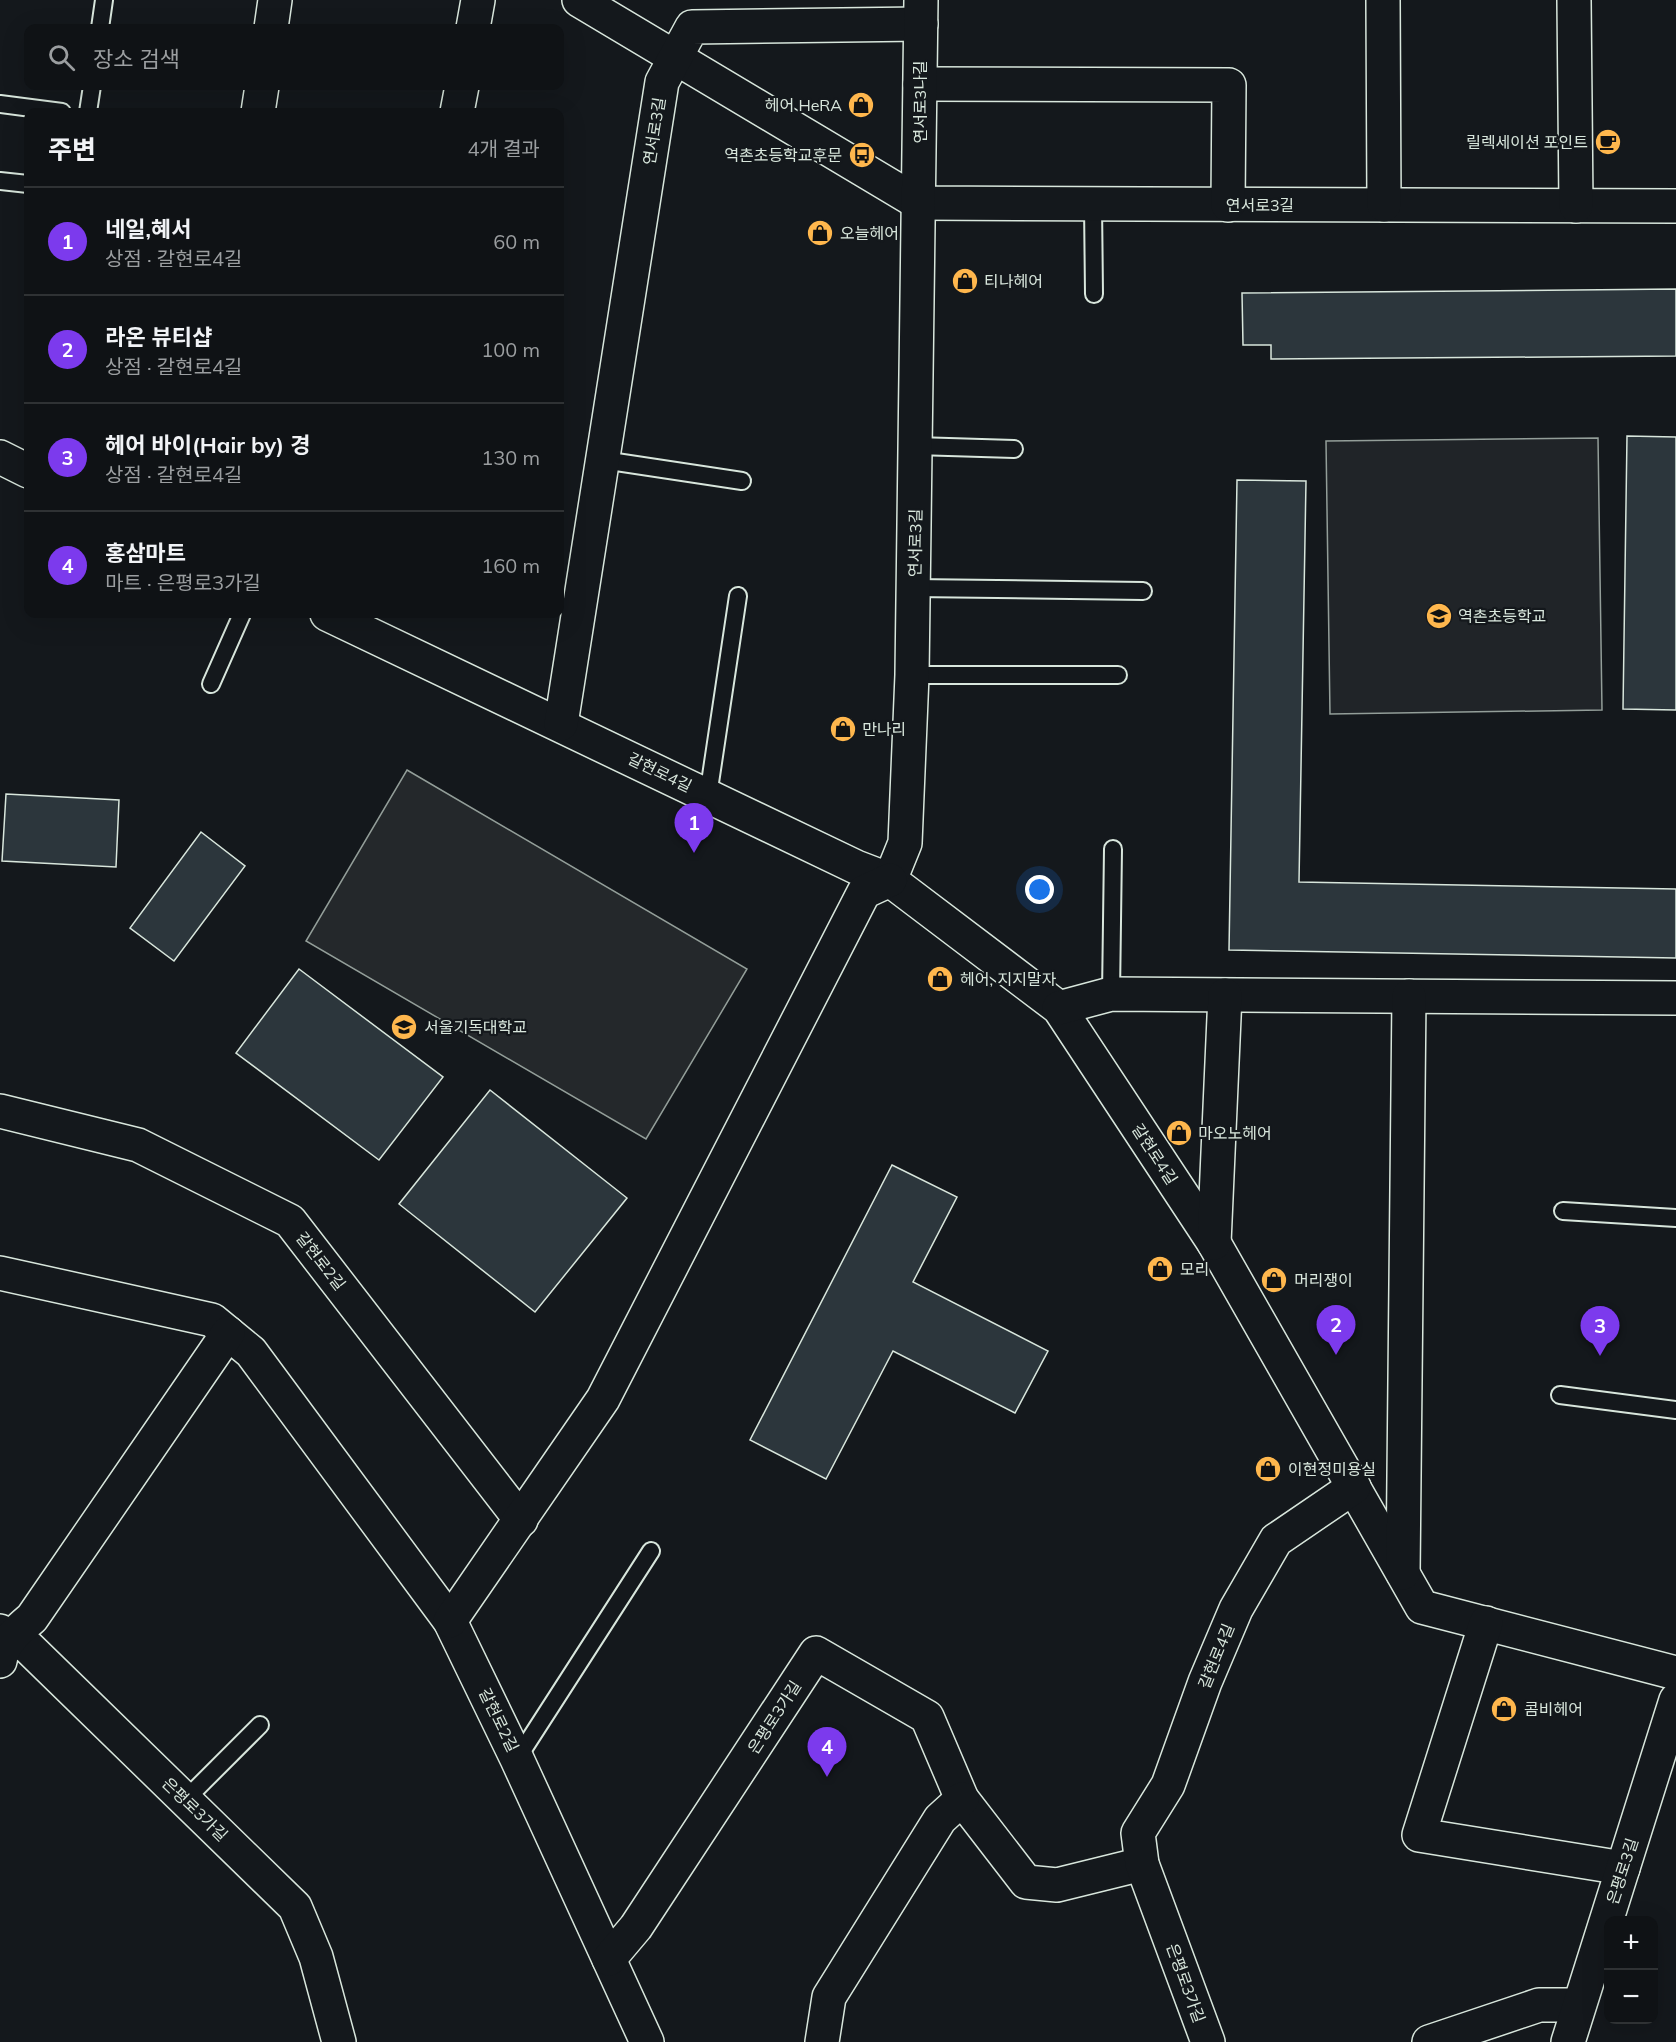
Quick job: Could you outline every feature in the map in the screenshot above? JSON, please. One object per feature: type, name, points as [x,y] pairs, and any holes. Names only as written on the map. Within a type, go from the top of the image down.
[{"type":"street","points":[[272,24],[275,0]]},
{"type":"street","points":[[474,24],[478,0]]},
{"type":"street","points":[[579,0],[617,11],[675,57],[920,204]]},
{"type":"street","points":[[1383,0],[1384,205]]},
{"type":"street","points":[[1574,0],[1576,206]]},
{"type":"street","name":"연서로3길","points":[[603,460],[662,82],[692,27],[921,12]]},
{"type":"street","name":"연서로3나길","points":[[920,204],[921,12]]},
{"type":"street","points":[[920,84],[1229,86],[1228,205]]},
{"type":"street","points":[[259,108],[261,90]]},
{"type":"street","points":[[458,108],[461,90]]},
{"type":"street","name":"연서로3길","points":[[890,880],[904,843],[912,675],[920,204],[1676,206]]},
{"type":"street","points":[[0,457],[24,469]]},
{"type":"street","points":[[561,724],[603,460]]},
{"type":"street","name":"갈현로4길","points":[[345,618],[376,625],[561,724],[856,867],[890,880],[1059,1008],[1214,1243],[1422,1607],[1676,1673]]},
{"type":"street","points":[[450,1621],[603,1399],[864,892],[890,880]]},
{"type":"street","points":[[1059,1008],[1112,994],[1676,998]]},
{"type":"street","points":[[1214,1243],[1225,995]]},
{"type":"street","points":[[1403,1574],[1409,996]]},
{"type":"street","name":"갈현로2길","points":[[0,1111],[138,1145],[290,1221],[521,1520]]},
{"type":"street","name":"갈현로2길","points":[[0,1273],[212,1320],[251,1352],[450,1621],[518,1759],[647,2042]]},
{"type":"street","points":[[4,1643],[32,1618],[228,1333]]},
{"type":"street","name":"갈현로4길","points":[[1142,1864],[1138,1833],[1168,1785],[1205,1682],[1236,1609],[1276,1540],[1354,1487]]},
{"type":"street","points":[[1486,1623],[1419,1835],[1623,1868]]},
{"type":"street","name":"은평로3가길","points":[[4,1643],[28,1647],[295,1907],[316,1957],[339,2042]]},
{"type":"street","name":"은평로3가길","points":[[609,1959],[636,1927],[816,1653],[927,1718],[962,1799],[1026,1882],[1057,1885],[1142,1864],[1208,2042]]},
{"type":"street","name":"은평로3길","points":[[1568,2042],[1676,1700]]},
{"type":"street","points":[[822,2042],[829,1997],[940,1819],[962,1799]]},
{"type":"street","points":[[1429,2042],[1539,2005],[1579,2005]]},
{"type":"lane","points":[[101,24],[104,0]]},
{"type":"lane","points":[[89,108],[91,90]]},
{"type":"lane","points":[[0,104],[31,108]]},
{"type":"lane","points":[[0,181],[24,184]]},
{"type":"lane","points":[[1093,204],[1094,294]]},
{"type":"lane","points":[[916,446],[1014,449]]},
{"type":"lane","points":[[603,460],[742,482]]},
{"type":"lane","points":[[914,588],[1143,591]]},
{"type":"lane","points":[[708,796],[738,596]]},
{"type":"lane","points":[[211,684],[240,618]]},
{"type":"lane","points":[[912,675],[1118,675]]},
{"type":"lane","points":[[1112,994],[1113,849]]},
{"type":"lane","points":[[1563,1211],[1676,1218]]},
{"type":"lane","points":[[1560,1395],[1676,1410]]},
{"type":"lane","name":"갈현로2길","points":[[518,1759],[651,1551]]},
{"type":"lane","points":[[185,1800],[260,1725]]},
{"type":"shaded area","points":[[1598,438],[1602,710],[1330,714],[1326,441]]},
{"type":"shaded area","points":[[407,770],[747,969],[646,1139],[306,941]]},
{"type":"building","points":[[1676,289],[1676,356],[1271,359],[1271,345],[1243,345],[1242,293]]},
{"type":"building","points":[[1627,436],[1676,437],[1676,710],[1623,709]]},
{"type":"building","points":[[1237,480],[1306,481],[1299,882],[1676,889],[1676,958],[1229,950]]},
{"type":"building","points":[[6,794],[119,800],[116,867],[2,861]]},
{"type":"building","points":[[201,832],[245,866],[174,961],[130,928]]},
{"type":"building","points":[[299,969],[443,1077],[379,1160],[236,1053]]},
{"type":"building","points":[[490,1090],[627,1198],[535,1312],[399,1204]]},
{"type":"building","points":[[892,1165],[957,1197],[913,1282],[1048,1351],[1015,1413],[893,1351],[826,1479],[750,1440]]},
{"type":"place","name":"헤어 HeRA","points":[[861,105]]},
{"type":"place","name":"릴렉세이션 포인트","points":[[1608,142]]},
{"type":"place","name":"역촌초등학교후문","points":[[862,155]]},
{"type":"place","name":"오늘헤어","points":[[820,233]]},
{"type":"place","name":"티나헤어","points":[[965,281]]},
{"type":"place","name":"역촌초등학교","points":[[1439,616]]},
{"type":"place","name":"만나리","points":[[843,729]]},
{"type":"place","name":"네일,혜서","points":[[694,853]]},
{"type":"place","name":"헤어, 지지말자","points":[[940,979]]},
{"type":"place","name":"서울기독대학교","points":[[404,1027]]},
{"type":"place","name":"마오노헤어","points":[[1179,1133]]},
{"type":"place","name":"모리","points":[[1160,1269]]},
{"type":"place","name":"머리쟁이","points":[[1274,1280]]},
{"type":"place","name":"라온 뷰티샵","points":[[1336,1355]]},
{"type":"place","name":"헤어 바이(Hair by) 경","points":[[1600,1356]]},
{"type":"place","name":"이현정미용실","points":[[1268,1469]]},
{"type":"place","name":"콤비헤어","points":[[1504,1709]]},
{"type":"place","name":"홍삼마트","points":[[827,1777]]}]
